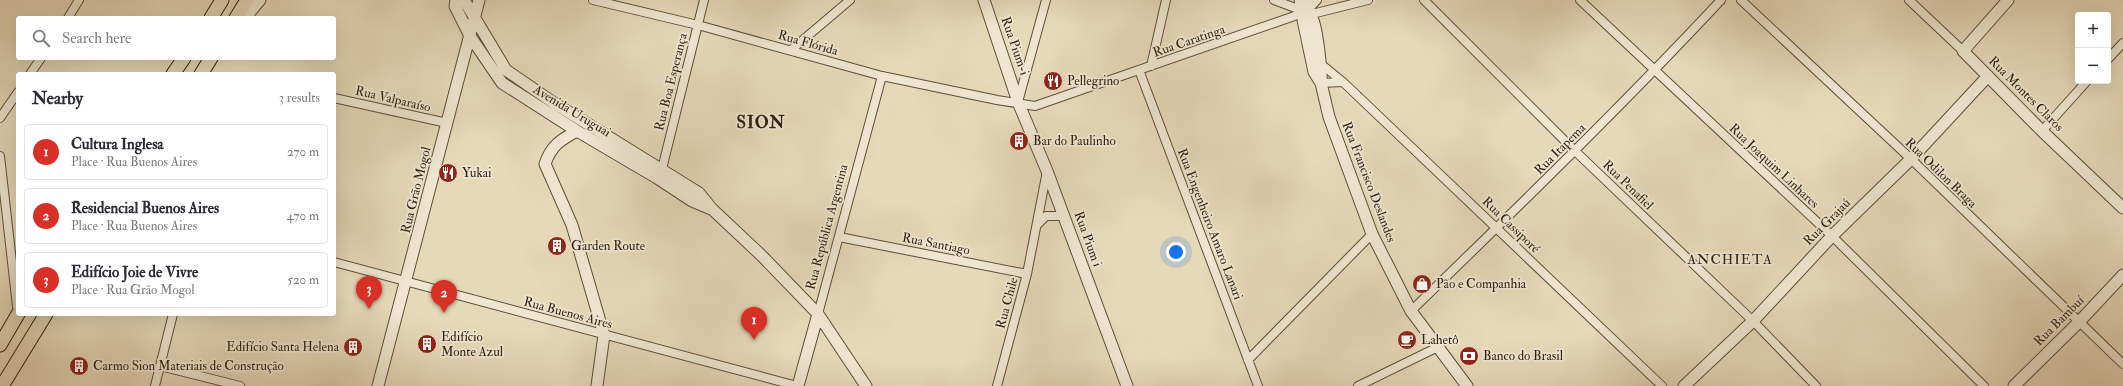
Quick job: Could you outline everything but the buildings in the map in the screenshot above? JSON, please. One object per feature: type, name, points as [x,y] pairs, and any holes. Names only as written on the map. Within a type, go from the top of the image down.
[{"type":"main road","points":[[212,16],[222,0]]},
{"type":"main road","points":[[237,16],[247,0]]},
{"type":"main road","points":[[174,72],[183,60]]},
{"type":"main road","points":[[202,72],[210,60]]},
{"type":"main road","points":[[0,345],[17,316]]},
{"type":"main road","points":[[2,386],[45,316]]},
{"type":"street","points":[[69,16],[79,0]]},
{"type":"street","points":[[247,16],[260,0]]},
{"type":"street","name":"Avenida Uruguai","points":[[456,0],[455,6],[470,36],[502,83],[559,120],[651,174],[692,201],[712,209]]},
{"type":"street","name":"Avenida Uruguai","points":[[465,0],[506,70],[554,104],[699,193],[712,209],[762,256],[818,314],[866,386]]},
{"type":"street","name":"Rua Grão Mogol","points":[[378,386],[476,18],[479,0]]},
{"type":"street","name":"Rua Flórida","points":[[593,0],[612,3],[698,25],[882,76],[997,100],[1018,102]]},
{"type":"street","name":"Rua Boa Esperança","points":[[662,169],[704,0]]},
{"type":"street","points":[[791,50],[850,0]]},
{"type":"street","name":"Rua Pium-i","points":[[984,0],[1019,84],[1018,102]]},
{"type":"street","points":[[1019,84],[1046,0]]},
{"type":"street","points":[[1151,66],[1166,0]]},
{"type":"street","points":[[1274,0],[1306,12],[1317,0]]},
{"type":"street","name":"Rua Francisco Deslandes","points":[[1300,0],[1306,12],[1312,18],[1321,64],[1321,83],[1329,117],[1372,234],[1411,311],[1467,386]]},
{"type":"street","name":"Rua Francisco Deslandes","points":[[1308,0],[1303,20],[1314,72],[1321,83]]},
{"type":"street","name":"Rua Caratinga","points":[[1018,102],[1035,106],[1306,12],[1316,13],[1368,0]]},
{"type":"street","name":"Rua Penafiel","points":[[1424,0],[1575,151],[1753,321],[1816,386]]},
{"type":"street","name":"Rua Joaquim Linhares","points":[[1580,0],[1832,236],[1984,386]]},
{"type":"street","name":"Rua Itapema","points":[[1411,311],[1655,71],[1721,0]]},
{"type":"street","name":"Rua Odilon Braga","points":[[1742,0],[1911,159],[2123,364]]},
{"type":"street","name":"Rua Montes Claros","points":[[1909,0],[1963,51],[2042,131],[2123,208]]},
{"type":"street","points":[[1963,51],[2008,0]]},
{"type":"street","points":[[2111,56],[2123,42]]},
{"type":"street","points":[[31,72],[40,60]]},
{"type":"street","name":"Rua Cassiporé","points":[[1321,64],[1343,82],[1662,386]]},
{"type":"street","name":"Rua Engenheiro Amaro Lanari","points":[[1139,70],[1258,386]]},
{"type":"street","name":"Rua República Argentina","points":[[797,386],[818,314],[882,76]]},
{"type":"street","name":"Rua Grajaú","points":[[1684,386],[1753,321],[1832,236],[1911,159],[1988,76]]},
{"type":"street","points":[[1321,83],[1343,82]]},
{"type":"street","points":[[2042,131],[2084,84]]},
{"type":"street","points":[[0,118],[16,95]]},
{"type":"street","name":"Rua Valparaíso","points":[[336,98],[447,123]]},
{"type":"street","name":"Rua Pium i","points":[[1018,102],[1047,171],[1127,386]]},
{"type":"street","points":[[554,104],[559,120],[559,140]]},
{"type":"street","points":[[577,131],[559,140],[549,151],[545,164],[572,225],[604,335],[597,386]]},
{"type":"street","points":[[0,156],[16,296]]},
{"type":"street","name":"Rua Chile","points":[[998,386],[1027,274],[1047,171]]},
{"type":"street","points":[[1037,225],[1046,216],[1064,216]]},
{"type":"street","points":[[1248,360],[1372,234]]},
{"type":"street","name":"Rua Santiago","points":[[839,237],[1027,274]]},
{"type":"street","name":"Rua Buenos Aires","points":[[336,263],[797,386]]},
{"type":"street","name":"Rua Bambuí","points":[[2014,386],[2079,322],[2123,275]]},
{"type":"street","points":[[155,386],[172,316]]},
{"type":"street","points":[[1358,386],[1372,384],[1438,347]]},
{"type":"street","points":[[160,366],[240,386]]},
{"type":"place","name":"Pellegrino","points":[[1053,81]]},
{"type":"place","name":"Bar do Paulinho","points":[[1019,141]]},
{"type":"place","name":"Yukai","points":[[448,173]]},
{"type":"place","name":"Garden Route","points":[[557,246]]},
{"type":"place","name":"Pão e Companhia","points":[[1422,284]]},
{"type":"place","name":"Edifício Joie de Vivre","points":[[369,309]]},
{"type":"place","name":"Residencial Buenos Aires","points":[[444,313]]},
{"type":"place","name":"Cultura Inglesa","points":[[754,340]]},
{"type":"place","name":"Lahetô","points":[[1407,340]]},
{"type":"place","name":"Edifício Monte Azul","points":[[427,344]]},
{"type":"place","name":"Edifício Santa Helena","points":[[353,347]]},
{"type":"place","name":"Banco do Brasil","points":[[1469,356]]},
{"type":"place","name":"Carmo Sion Materiais de Construção","points":[[79,366]]},
{"type":"district","name":"SION","points":[[761,122]]},
{"type":"district","name":"ANCHIETA","points":[[1730,259]]}]
